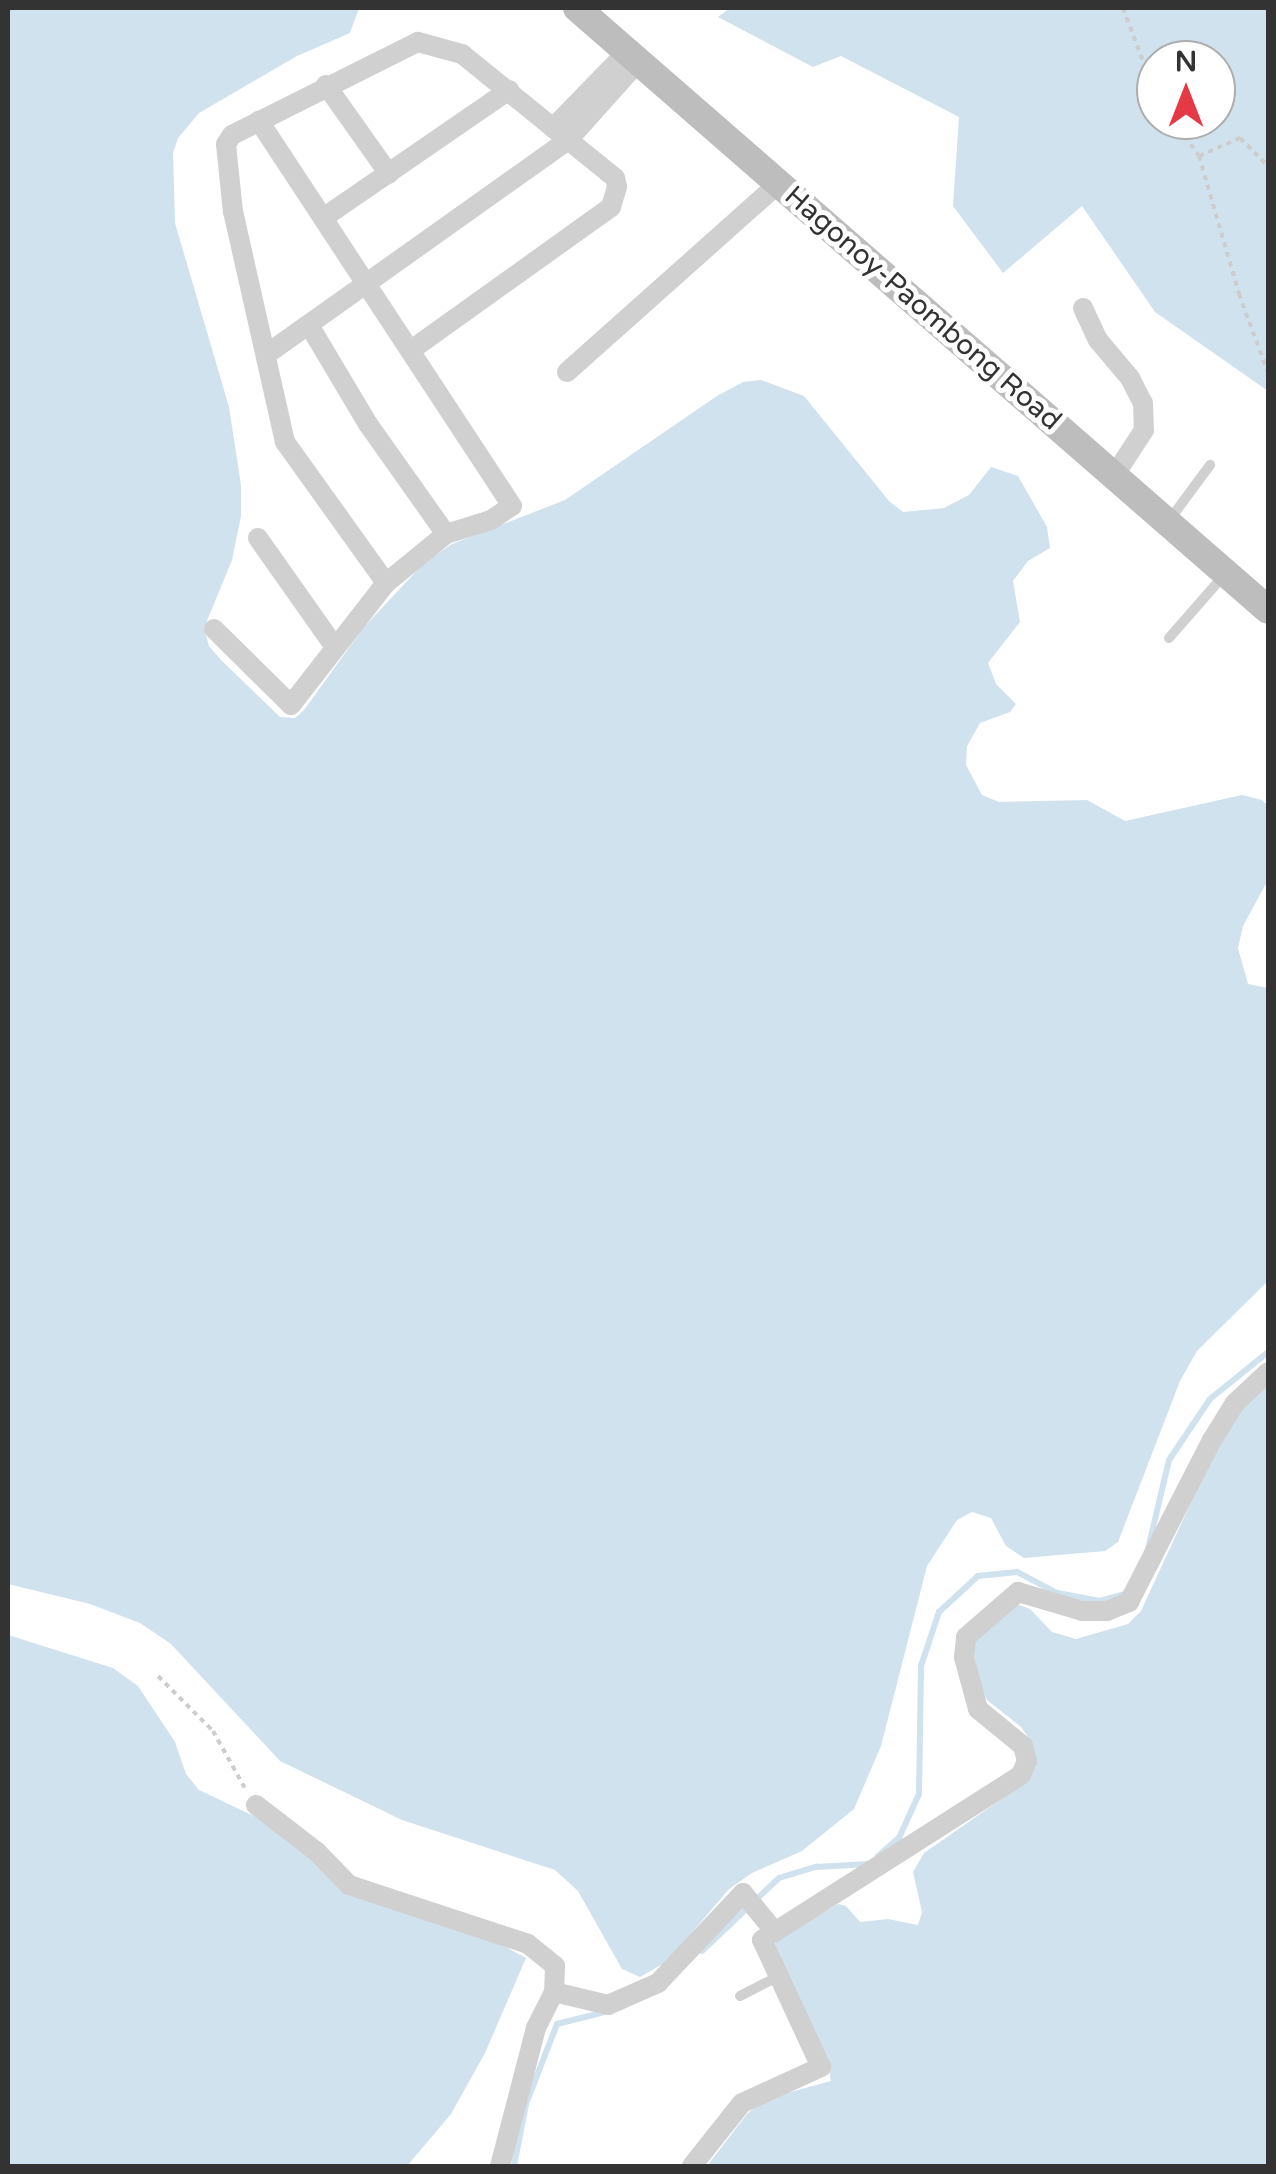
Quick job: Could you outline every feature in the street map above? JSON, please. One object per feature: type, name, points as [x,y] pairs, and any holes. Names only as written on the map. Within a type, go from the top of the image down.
[{"type":"main road","name":"Hagonoy-Paombong Road","points":[[576,8],[1268,610]]},
{"type":"street","points":[[386,583],[285,442],[233,212],[226,144],[232,135],[258,121],[418,42],[462,54],[615,178],[618,187],[611,207],[412,350]]},
{"type":"street","points":[[267,354],[367,283],[560,134],[633,56]]},
{"type":"street","points":[[326,85],[389,174]]},
{"type":"street","points":[[323,218],[509,90]]},
{"type":"street","points":[[214,629],[291,705],[386,583],[446,534],[491,520],[512,506],[258,121]]},
{"type":"street","points":[[566,372],[780,183]]},
{"type":"street","points":[[1083,308],[1098,340],[1130,378],[1143,403],[1144,430],[1114,476]]},
{"type":"street","points":[[308,325],[368,424],[446,534]]},
{"type":"street","points":[[258,538],[335,647]]},
{"type":"street","points":[[692,2166],[742,2103],[821,2067],[762,1940],[1022,1775],[1027,1761],[1023,1746],[978,1710],[964,1656],[966,1637],[1018,1592],[1082,1611],[1107,1610],[1129,1602],[1212,1440],[1235,1403],[1268,1372]]},
{"type":"street","points":[[256,1805],[316,1852],[348,1884],[528,1944],[554,1966],[554,1992],[536,2028],[500,2166]]},
{"type":"street","points":[[554,1992],[608,2006],[658,1984],[740,1894],[752,1900],[775,1932]]},
{"type":"lane","points":[[1168,523],[1210,465]]},
{"type":"lane","points":[[1170,638],[1226,573]]},
{"type":"lane","points":[[740,1996],[779,1976]]},
{"type":"path","points":[[1123,8],[1136,43]]},
{"type":"path","points":[[1198,156],[1240,138],[1268,166]]},
{"type":"path","points":[[1187,140],[1198,156],[1239,294],[1268,372]]},
{"type":"path","points":[[158,1676],[213,1730],[256,1805]]},
{"type":"water","points":[[8,8],[359,8],[350,33],[297,56],[199,113],[178,138],[173,153],[175,223],[229,407],[241,485],[241,516],[232,560],[204,628],[209,646],[280,717],[295,718],[304,710],[364,627],[425,562],[452,544],[565,500],[717,396],[743,382],[761,380],[804,396],[889,501],[903,512],[944,508],[969,495],[991,467],[1018,476],[1047,527],[1050,548],[1028,561],[1013,581],[1020,622],[988,663],[996,684],[1016,704],[1010,712],[980,723],[967,746],[966,765],[982,795],[999,802],[1087,800],[1125,821],[1242,795],[1262,800],[1268,806],[1268,880],[1243,926],[1238,948],[1248,984],[1268,988],[1268,1281],[1197,1351],[1180,1381],[1118,1542],[1105,1551],[1024,1558],[1006,1546],[991,1518],[972,1512],[957,1520],[927,1566],[881,1746],[854,1809],[802,1851],[752,1873],[729,1889],[668,1961],[640,1977],[622,1969],[578,1891],[555,1870],[402,1820],[280,1761],[171,1644],[140,1623],[90,1604],[8,1584]]},
{"type":"water","points":[[730,8],[1268,8],[1268,391],[1155,312],[1082,206],[1003,273],[953,206],[959,117],[841,56],[813,67],[718,17]]},
{"type":"water","points":[[1268,1385],[1268,2166],[707,2166],[747,2114],[765,2099],[831,2081],[828,2064],[775,1945],[777,1940],[838,1904],[846,1906],[860,1922],[888,1919],[918,1925],[922,1912],[913,1872],[924,1853],[1020,1786],[1032,1743],[1021,1727],[987,1700],[980,1686],[972,1643],[1016,1604],[1030,1609],[1052,1632],[1076,1639],[1128,1624],[1141,1611],[1229,1420]]},
{"type":"water","points":[[8,1635],[113,1668],[138,1686],[175,1742],[186,1774],[199,1790],[275,1826],[326,1871],[482,1934],[526,1958],[485,2053],[451,2114],[407,2166],[8,2166]]},
{"type":"waterway","points":[[1148,1549],[1169,1460],[1210,1399],[1268,1352]]},
{"type":"waterway","points":[[878,1856],[899,1838],[919,1794],[921,1666],[939,1612],[978,1576],[1017,1572],[1057,1593],[1100,1601],[1125,1594]]},
{"type":"waterway","points":[[702,1951],[779,1878],[816,1867],[868,1864]]},
{"type":"waterway","points":[[514,2166],[526,2104],[557,2024],[609,2011]]}]
